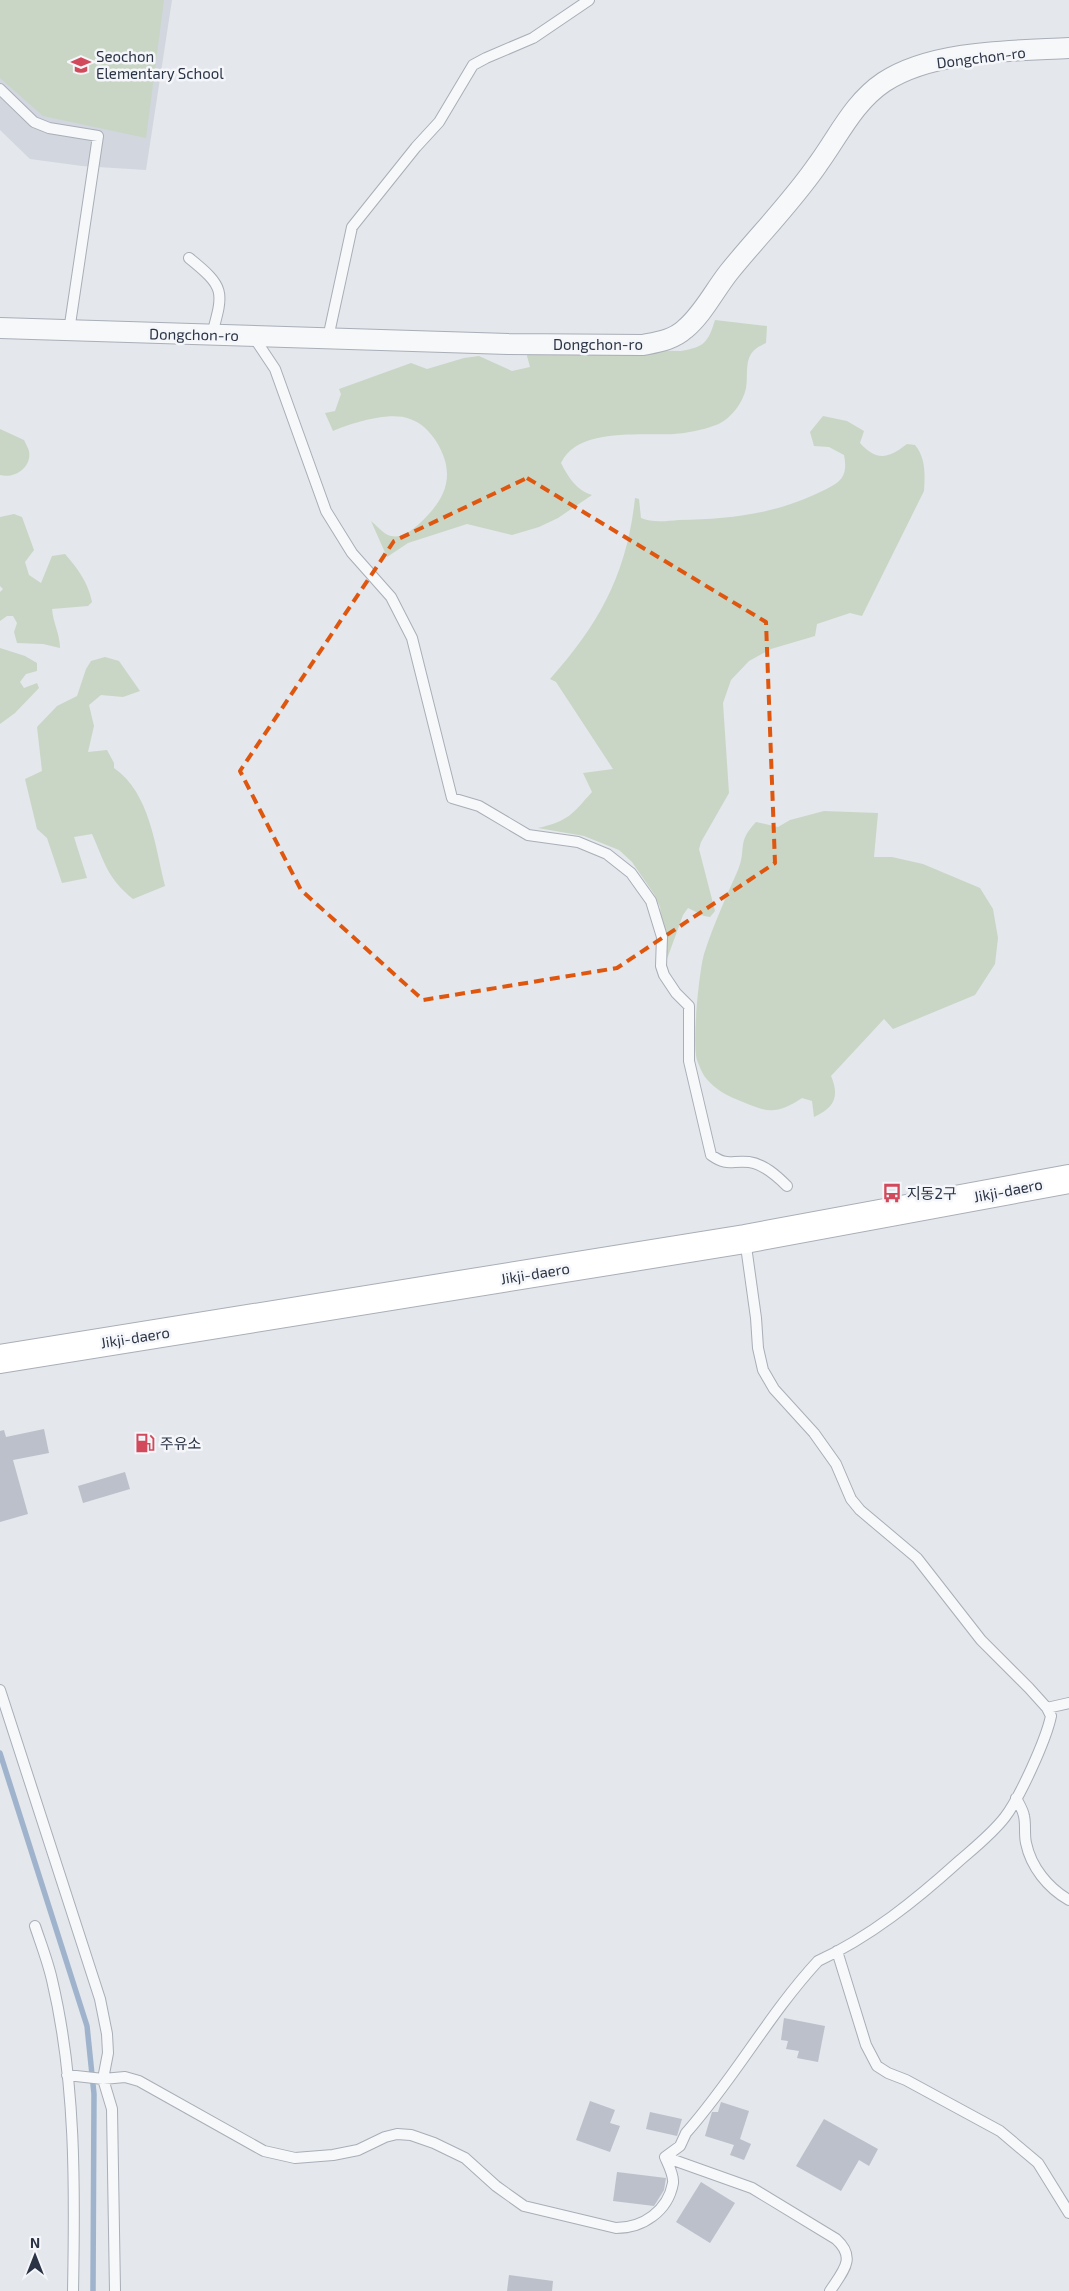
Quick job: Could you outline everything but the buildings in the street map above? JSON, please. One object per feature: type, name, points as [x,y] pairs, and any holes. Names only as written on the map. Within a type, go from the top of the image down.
[{"type":"main road","name":"Jikji-daero","points":[[0,1359],[745,1240],[1069,1179]]},
{"type":"street","name":"Dongchon-ro","points":[[0,328],[643,345],[672,338],[695,319],[717,287],[818,165],[854,110],[868,94],[885,82],[923,64],[996,53],[1069,48]]},
{"type":"lane","points":[[328,338],[352,226],[438,122],[473,65],[533,38],[589,0]]},
{"type":"lane","points":[[0,89],[34,122],[49,128],[98,136],[69,331]]},
{"type":"lane","points":[[189,258],[214,280],[220,290],[221,303],[212,334]]},
{"type":"lane","points":[[253,335],[275,369],[326,511],[352,554],[391,597],[412,638],[452,798],[479,806],[528,834],[578,842],[607,854],[639,882],[651,901],[662,937],[661,966],[664,975],[676,994],[689,1006],[689,1061],[700,1117],[711,1155],[722,1163],[750,1162],[760,1166],[787,1186]]},
{"type":"lane","points":[[665,2156],[680,2146],[686,2134],[754,2045],[785,1999],[818,1961],[873,1930],[946,1874],[998,1825],[1016,1798],[1044,1737],[1050,1716],[1047,1708],[981,1640],[917,1558],[855,1505],[851,1500],[836,1464],[814,1434],[774,1389],[763,1370],[758,1348],[756,1318],[745,1240]]},
{"type":"lane","points":[[0,1690],[100,1999],[107,2034],[108,2053],[103,2079],[112,2109],[114,2291]]},
{"type":"lane","points":[[1047,1708],[1069,1702]]},
{"type":"lane","points":[[1016,1798],[1024,1815],[1025,1841],[1034,1865],[1045,1881],[1058,1894],[1069,1900]]},
{"type":"lane","points":[[35,1926],[52,1979],[68,2075],[73,2160],[73,2291]]},
{"type":"lane","points":[[837,1952],[866,2045],[877,2066],[1000,2130],[1038,2163],[1069,2213]]},
{"type":"lane","points":[[68,2075],[103,2079],[125,2077],[139,2081],[253,2147],[278,2156],[295,2158],[348,2153],[385,2137],[397,2134],[410,2135],[434,2142],[465,2158],[496,2186],[524,2206],[616,2228],[629,2228],[640,2224],[652,2218],[660,2209],[674,2181],[665,2156]]},
{"type":"lane","points":[[665,2156],[752,2188],[836,2239],[844,2246],[848,2256],[846,2265],[830,2291]]},
{"type":"highlighted area","points":[[527,478],[766,622],[775,863],[617,968],[423,1000],[301,890],[240,771],[394,541]]},
{"type":"shaded area","name":"Seochon Elementary School","points":[[0,0],[172,0],[146,170],[82,166],[30,159],[0,130]]},
{"type":"green space","name":"Seochon Elementary School","points":[[0,0],[164,0],[146,138],[43,116],[0,78]]},
{"type":"green space","points":[[715,320],[767,326],[766,343],[754,350],[749,358],[746,388],[742,399],[735,410],[721,423],[690,432],[612,436],[581,444],[569,452],[561,463],[574,483],[592,495],[558,518],[539,527],[512,535],[467,524],[408,543],[387,557],[371,521],[384,533],[392,536],[401,536],[419,524],[442,496],[446,486],[446,465],[442,453],[431,434],[422,425],[410,419],[392,416],[382,417],[333,431],[325,413],[335,411],[341,394],[339,389],[411,363],[427,369],[464,358],[479,356],[512,371],[530,367],[527,356],[528,351],[535,349],[681,351],[695,348],[704,343],[710,334]]},
{"type":"green space","points":[[823,416],[847,421],[864,431],[860,443],[872,453],[878,455],[889,455],[907,444],[915,445],[923,461],[924,491],[862,616],[850,613],[817,624],[815,636],[771,649],[749,661],[731,680],[723,703],[729,793],[701,842],[699,849],[715,911],[710,917],[688,908],[683,915],[667,959],[660,907],[654,894],[632,862],[619,850],[584,836],[538,828],[557,823],[569,816],[592,792],[583,773],[613,769],[556,682],[550,679],[583,638],[608,596],[625,550],[635,498],[639,499],[641,518],[650,521],[660,521],[732,517],[782,507],[816,494],[838,482],[842,478],[845,469],[844,455],[829,447],[814,446],[810,432]]},
{"type":"green space","points":[[0,429],[24,440],[29,451],[28,462],[16,474],[0,475]]},
{"type":"green space","points":[[14,514],[22,517],[34,550],[25,562],[29,575],[41,583],[52,556],[65,554],[82,576],[88,588],[92,602],[88,606],[52,609],[60,648],[43,644],[17,643],[14,632],[17,623],[13,616],[7,616],[0,621],[0,592],[3,589],[0,586],[0,517]]},
{"type":"green space","points":[[0,648],[25,656],[37,663],[37,671],[26,674],[20,682],[24,688],[37,683],[39,688],[15,713],[0,724]]},
{"type":"green space","points":[[105,657],[119,661],[140,691],[123,697],[101,695],[89,705],[94,726],[88,752],[107,750],[114,763],[114,768],[136,791],[149,821],[165,886],[133,899],[112,877],[92,834],[74,837],[87,878],[62,883],[47,838],[37,829],[25,779],[42,771],[37,727],[57,706],[77,696],[86,669],[91,661]]},
{"type":"green space","points":[[824,811],[878,813],[874,857],[892,857],[923,864],[980,888],[993,909],[998,938],[995,964],[975,995],[893,1029],[884,1019],[831,1076],[834,1083],[835,1096],[831,1106],[814,1117],[812,1101],[802,1098],[786,1107],[766,1110],[737,1100],[717,1089],[705,1077],[697,1060],[695,1039],[698,991],[704,954],[741,862],[746,835],[756,822],[778,827],[790,820]]},
{"type":"waterway","points":[[0,1753],[87,2026],[94,2094],[93,2291]]},
{"type":"place","name":"Seochon Elementary School","points":[[81,65]]},
{"type":"place","name":"지동2구","points":[[892,1193]]},
{"type":"place","name":"주유소","points":[[145,1443]]}]
